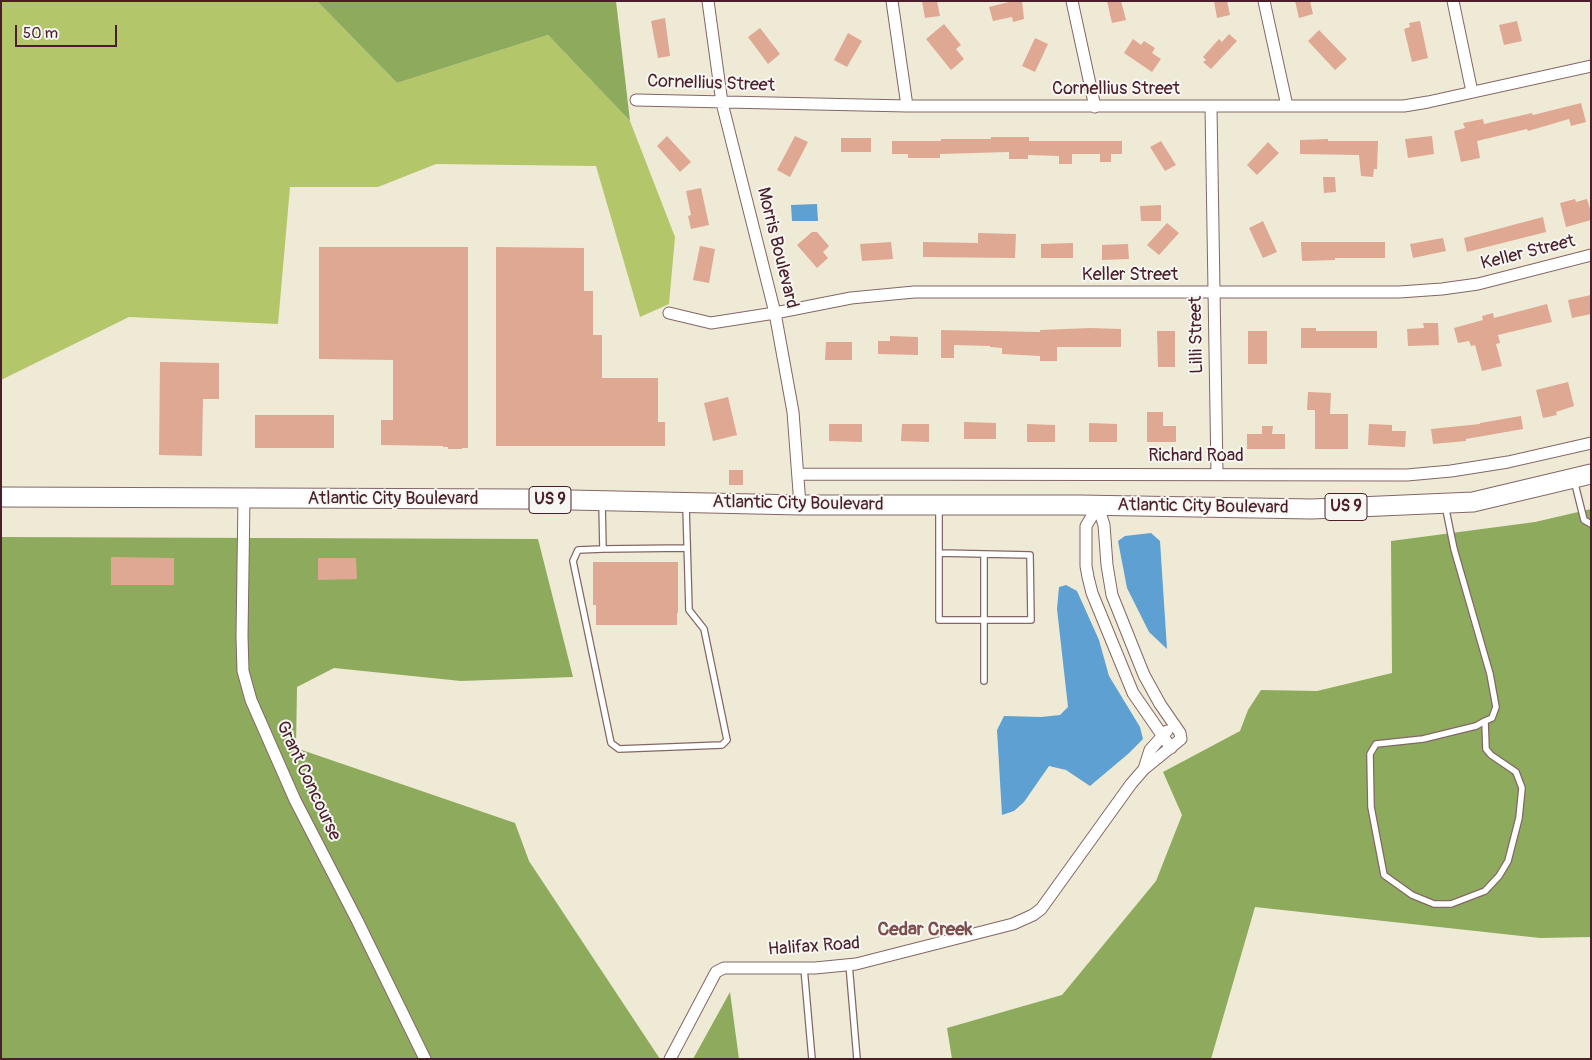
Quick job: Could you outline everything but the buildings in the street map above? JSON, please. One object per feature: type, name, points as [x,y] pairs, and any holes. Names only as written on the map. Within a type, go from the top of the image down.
[{"type":"highway","name":"Atlantic City Boulevard","points":[[1,497],[1312,508],[1473,502],[1582,476]]},
{"type":"street","name":"Morris Boulevard","points":[[708,1],[722,103],[776,313],[793,412],[800,505]]},
{"type":"street","points":[[892,1],[907,106]]},
{"type":"street","points":[[1072,1],[1095,107]]},
{"type":"street","points":[[1264,1],[1287,106]]},
{"type":"street","points":[[1452,1],[1472,92]]},
{"type":"street","name":"Cornellius Street","points":[[636,100],[907,106],[1404,106],[1591,66]]},
{"type":"street","name":"Lilli Street","points":[[1211,107],[1217,473]]},
{"type":"street","name":"Keller Street","points":[[669,313],[711,323],[776,313],[860,296],[914,292],[1399,292],[1478,284],[1591,255]]},
{"type":"street","name":"Richard Road","points":[[798,474],[1217,473],[1398,475],[1451,472],[1508,462],[1591,443]]},
{"type":"street","name":"Grant Concourse","points":[[244,498],[243,672],[251,700],[296,800],[425,1059]]},
{"type":"street","points":[[1098,506],[1104,525],[1106,565],[1112,595],[1144,675],[1160,704],[1180,733],[1181,739],[1171,748],[1133,693],[1092,593],[1086,566],[1086,526],[1098,506]]},
{"type":"street","name":"Halifax Road","points":[[1144,769],[1150,750],[1174,725]]},
{"type":"street","name":"Halifax Road","points":[[670,1059],[716,972],[724,968],[804,968],[849,964],[1013,924],[1033,915],[1041,908],[1131,784],[1144,769],[1171,748]]},
{"type":"lane","points":[[1582,476],[1584,520],[1591,524]]},
{"type":"lane","points":[[602,501],[603,550]]},
{"type":"lane","points":[[686,502],[687,548],[688,610],[704,629],[727,740],[722,745],[619,749],[611,742],[573,561],[578,550],[687,548]]},
{"type":"lane","points":[[1444,503],[1454,550],[1490,674],[1496,707],[1492,718],[1485,721],[1476,726],[1423,739],[1376,744],[1370,754],[1371,807],[1384,875],[1412,895],[1434,904],[1450,904],[1485,891],[1499,876],[1508,861],[1519,818],[1522,788],[1516,772],[1491,756],[1486,749],[1485,721]]},
{"type":"lane","points":[[939,505],[939,553],[939,620],[1031,620],[1030,554],[939,553]]},
{"type":"lane","points":[[984,554],[984,681]]},
{"type":"lane","points":[[849,964],[857,1059]]},
{"type":"lane","points":[[804,968],[812,1059]]},
{"type":"green space","points":[[1,1],[317,1],[397,83],[548,35],[630,121],[675,237],[669,304],[640,317],[596,166],[436,164],[378,187],[290,187],[278,324],[129,317],[1,380]]},
{"type":"green space","points":[[317,1],[616,1],[630,121],[548,35],[397,83]]},
{"type":"green space","points":[[1591,509],[1591,937],[1540,938],[1255,907],[1211,1059],[952,1059],[947,1028],[1062,995],[1156,881],[1182,815],[1163,772],[1240,731],[1248,710],[1261,690],[1317,691],[1392,673],[1391,541],[1535,522]]},
{"type":"green space","points":[[1,537],[538,539],[573,677],[461,681],[334,668],[297,687],[296,748],[515,823],[529,861],[660,1059],[1,1059]]},
{"type":"green space","points":[[730,992],[739,1059],[693,1059]]},
{"type":"water","points":[[817,204],[818,221],[792,221],[791,205]]},
{"type":"water","points":[[1151,533],[1160,541],[1167,649],[1149,632],[1127,588],[1118,541],[1125,536]]},
{"type":"water","points":[[1066,585],[1077,591],[1099,640],[1109,676],[1140,727],[1143,739],[1090,786],[1066,770],[1049,766],[1024,802],[1014,811],[1002,815],[997,730],[1004,716],[1041,717],[1060,715],[1068,707],[1057,609],[1059,587]]},
{"type":"district","name":"Cedar Creek","points":[[925,930]]}]
